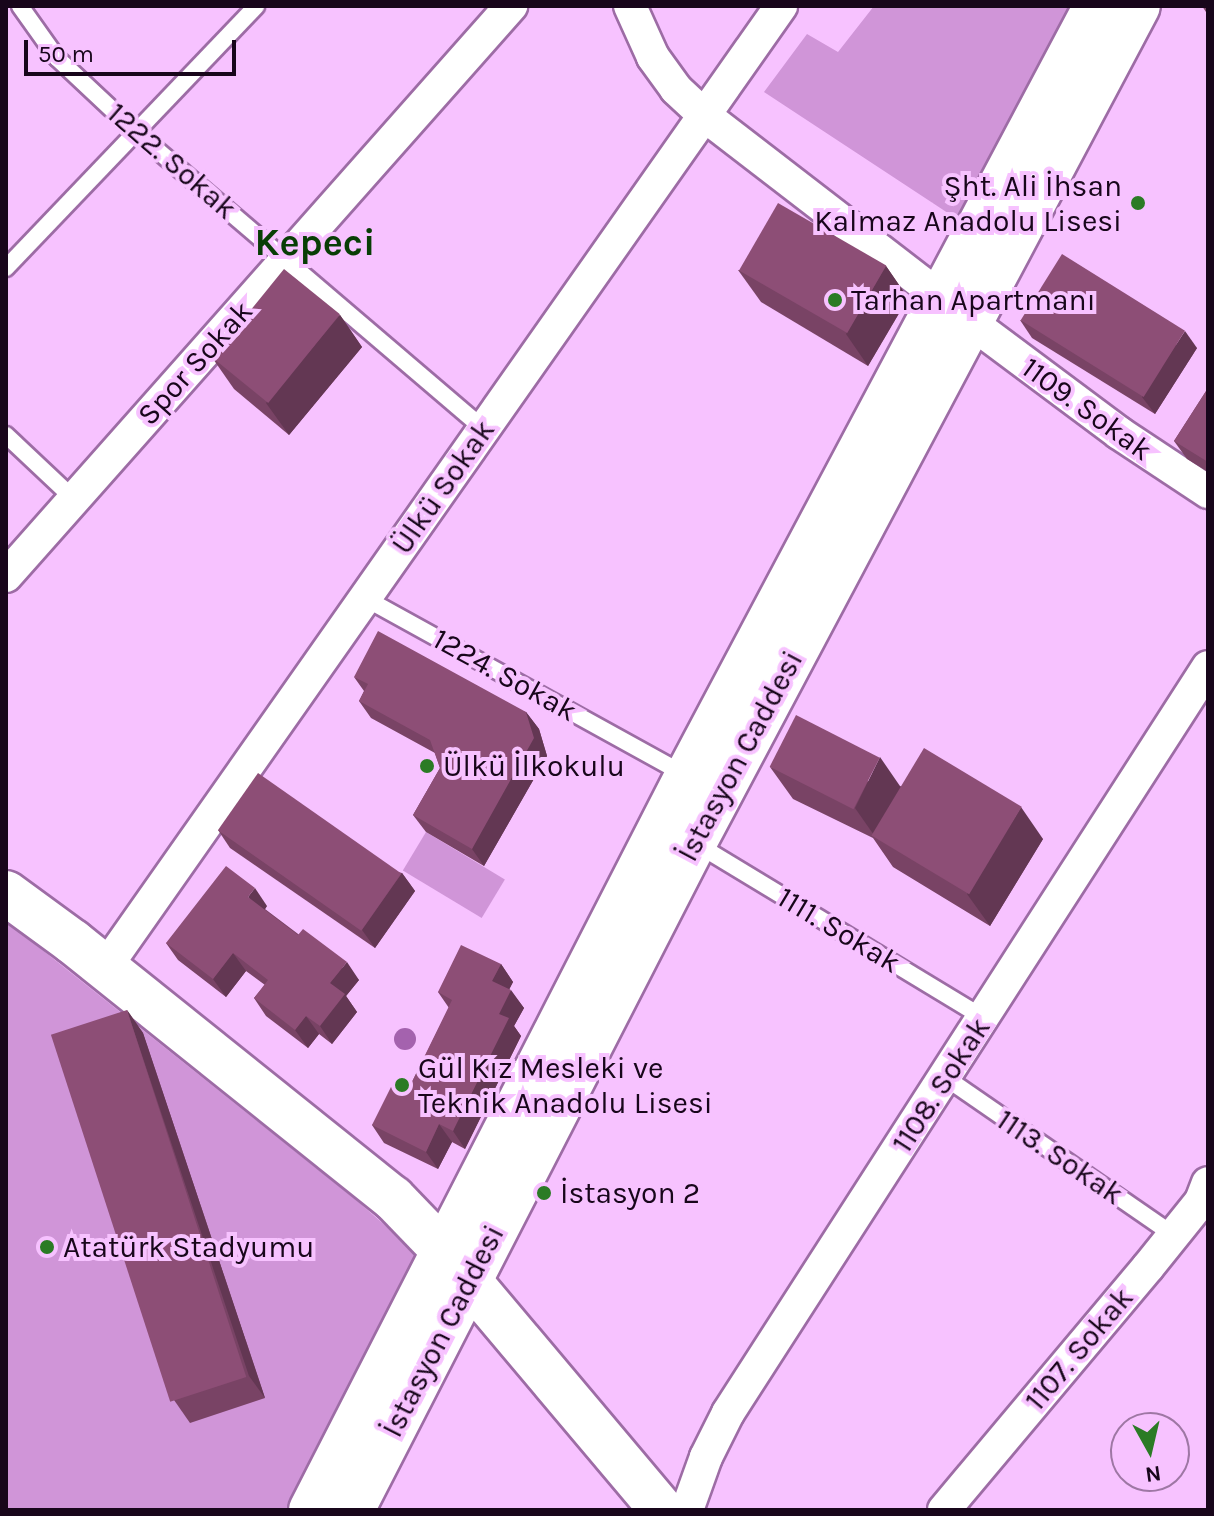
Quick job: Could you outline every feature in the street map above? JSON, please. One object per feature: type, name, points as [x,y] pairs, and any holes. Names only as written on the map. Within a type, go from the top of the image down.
[{"type":"main road","name":"İstasyon Caddesi","points":[[311,1510],[456,1265],[694,843],[955,309],[1096,6]]},
{"type":"main road","name":"İstasyon Caddesi","points":[[352,1510],[456,1265],[687,776],[955,309],[1138,6]]},
{"type":"main road","points":[[6,893],[369,1176],[456,1265],[662,1510]]},
{"type":"street","name":"Spor Sokak","points":[[6,576],[511,6]]},
{"type":"street","name":"1109. Sokak","points":[[630,6],[653,57],[676,89],[704,115],[1119,433],[1208,492]]},
{"type":"street","name":"Ülkü Sokak","points":[[105,968],[781,6]]},
{"type":"street","name":"1108. Sokak","points":[[687,1510],[706,1457],[728,1413],[1208,667]]},
{"type":"street","name":"1107. Sokak","points":[[944,1510],[1206,1197]]},
{"type":"lane","name":"1222. Sokak","points":[[20,6],[57,58],[136,132],[484,429]]},
{"type":"lane","points":[[6,268],[256,6]]},
{"type":"lane","points":[[6,435],[74,499]]},
{"type":"lane","name":"1224. Sokak","points":[[365,598],[687,776]]},
{"type":"lane","name":"1111. Sokak","points":[[694,843],[984,1018]]},
{"type":"lane","name":"1113. Sokak","points":[[946,1078],[1174,1235]]},
{"type":"shaded area","points":[[874,6],[1070,6],[957,219],[764,92],[807,34],[838,52]]},
{"type":"shaded area","points":[[426,832],[505,879],[482,918],[403,871]]},
{"type":"shaded area","points":[[6,921],[355,1199],[420,1256],[292,1510],[6,1510]]},
{"type":"building","points":[[778,203],[886,265],[847,333],[739,271]]},
{"type":"building","points":[[1062,254],[1185,331],[1144,397],[1021,320]]},
{"type":"building","points":[[284,269],[340,314],[268,403],[212,358]]},
{"type":"building","points":[[1208,388],[1208,462],[1174,441]]},
{"type":"building","name":"Ülkü İlkokulu","points":[[378,631],[526,712],[534,738],[472,849],[413,815],[440,768],[430,740],[359,701],[368,684],[354,677]]},
{"type":"building","points":[[796,715],[880,758],[853,809],[770,767]]},
{"type":"building","points":[[924,748],[1022,807],[969,894],[871,835]]},
{"type":"building","points":[[258,773],[401,873],[361,931],[218,830]]},
{"type":"building","points":[[226,866],[255,888],[248,897],[298,935],[303,929],[347,962],[330,983],[345,994],[320,1026],[306,1016],[295,1030],[254,998],[268,980],[233,953],[213,979],[166,943]]},
{"type":"building","points":[[461,945],[501,964],[492,981],[511,990],[499,1014],[509,1018],[453,1131],[439,1124],[426,1152],[372,1125],[391,1087],[406,1094],[452,1000],[438,992]]},
{"type":"building","points":[[127,1010],[246,1377],[170,1402],[51,1035]]},
{"type":"place","name":"Şht. Ali İhsan Kalmaz Anadolu Lisesi","points":[[1138,203]]},
{"type":"place","name":"Tarhan Apartmanı","points":[[835,300]]},
{"type":"place","name":"Ülkü İlkokulu","points":[[427,766]]},
{"type":"place","name":"Gül Kız Mesleki ve Teknik Anadolu Lisesi","points":[[402,1085]]},
{"type":"place","name":"İstasyon 2","points":[[544,1193]]},
{"type":"place","name":"Atatürk Stadyumu","points":[[47,1247]]},
{"type":"district","name":"Kepeci","points":[[315,243]]}]
